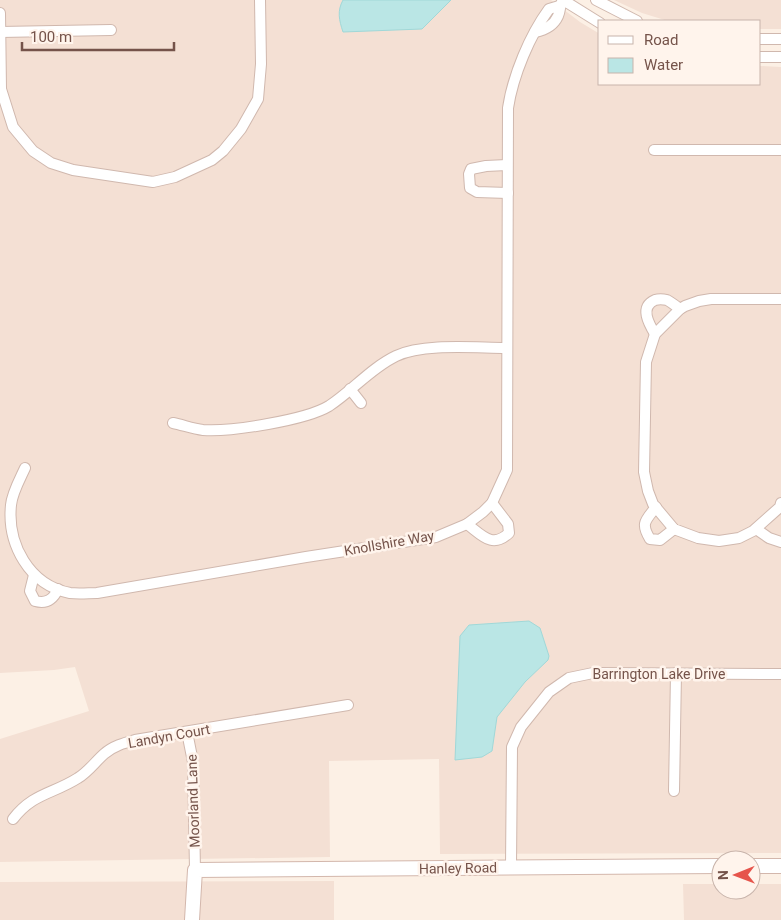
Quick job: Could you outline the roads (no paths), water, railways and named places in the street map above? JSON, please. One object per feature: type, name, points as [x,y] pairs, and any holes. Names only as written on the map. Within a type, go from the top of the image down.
[{"type":"street","points":[[0,13],[2,89],[13,127],[33,151],[51,163],[73,170],[153,182],[175,176],[212,160],[224,151],[241,130],[258,99],[261,64],[260,0]]},
{"type":"street","points":[[596,0],[635,20]]},
{"type":"street","points":[[561,3],[598,22]]},
{"type":"street","name":"Knollshire Way","points":[[25,468],[11,504],[12,530],[18,552],[34,575],[58,590],[70,593],[97,594],[306,557],[436,537],[467,524],[492,503],[507,470],[508,108],[510,95],[528,44],[535,32],[547,30],[558,16],[561,3]]},
{"type":"street","points":[[0,32],[111,30]]},
{"type":"street","points":[[761,38],[781,39]]},
{"type":"street","points":[[761,57],[781,57]]},
{"type":"street","points":[[654,150],[781,150]]},
{"type":"street","points":[[507,165],[478,167],[471,169],[469,174],[470,188],[477,192],[508,193]]},
{"type":"street","points":[[655,334],[649,323],[646,309],[651,303],[657,299],[666,300],[680,309]]},
{"type":"street","points":[[780,506],[756,528],[739,538],[719,541],[698,538],[674,529],[656,507],[648,491],[644,472],[646,362],[655,334],[684,306],[699,301],[781,299]]},
{"type":"street","points":[[174,423],[201,430],[225,431],[304,417],[328,406],[369,373],[397,356],[422,349],[506,348]]},
{"type":"street","points":[[350,389],[361,403]]},
{"type":"street","points":[[467,524],[484,538],[493,541],[502,540],[509,533],[508,524],[492,503]]},
{"type":"street","points":[[656,507],[646,519],[644,525],[650,539],[660,540],[674,529]]},
{"type":"street","points":[[756,528],[769,538],[781,542]]},
{"type":"street","points":[[34,575],[30,592],[35,601],[50,600],[58,590]]},
{"type":"street","name":"Barrington Lake Drive","points":[[511,867],[512,747],[522,727],[550,692],[569,678],[593,673],[781,674]]},
{"type":"street","points":[[674,791],[676,673]]},
{"type":"street","name":"Landyn Court","points":[[13,819],[30,801],[80,777],[117,745],[136,740],[348,705]]},
{"type":"street","name":"Moorland Lane","points":[[188,732],[193,771],[195,870]]},
{"type":"street","name":"Hanley Road","points":[[195,870],[711,866]]},
{"type":"street","points":[[761,866],[781,866]]},
{"type":"street","points":[[192,920],[195,870]]},
{"type":"water","points":[[343,0],[451,0],[422,29],[343,32],[339,16]]},
{"type":"water","points":[[529,621],[540,628],[549,656],[548,660],[525,682],[497,717],[492,751],[482,757],[455,760],[460,636],[469,625]]}]
